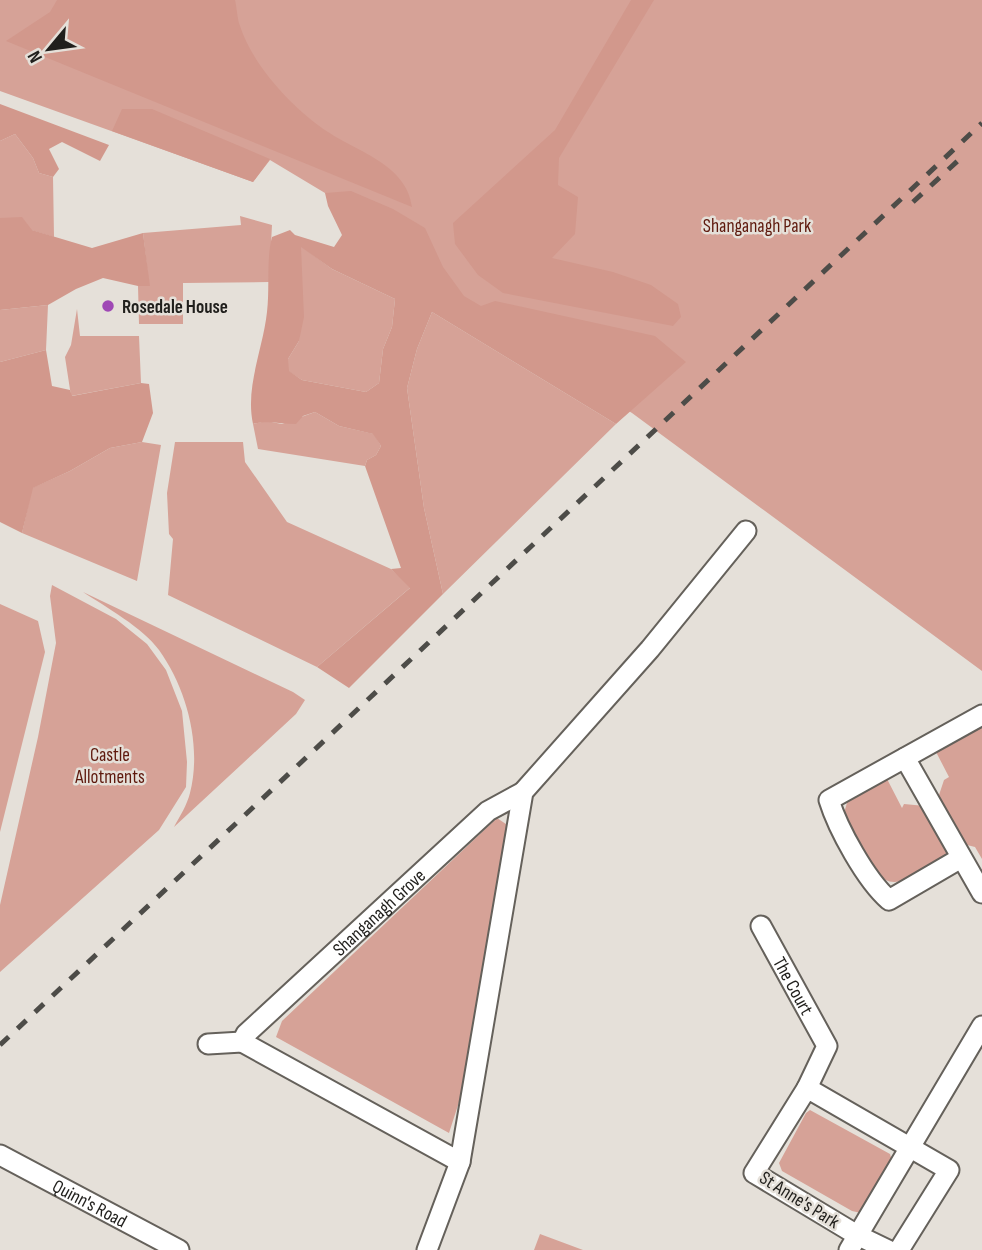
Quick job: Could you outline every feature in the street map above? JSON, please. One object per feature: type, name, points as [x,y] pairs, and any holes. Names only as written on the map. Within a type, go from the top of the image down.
[{"type":"street","name":"Shanganagh Grove","points":[[242,1042],[246,1034],[488,811],[523,792],[650,649],[746,531]]},
{"type":"street","points":[[961,858],[889,900],[878,890],[835,821],[829,800],[982,715]]},
{"type":"street","points":[[905,758],[982,893]]},
{"type":"street","points":[[427,1250],[460,1162],[523,792]]},
{"type":"street","name":"The Court","points":[[761,926],[827,1046]]},
{"type":"street","name":"St Anne's Park","points":[[853,1242],[982,1026]]},
{"type":"street","points":[[208,1044],[242,1042],[460,1162]]},
{"type":"street","name":"St Anne's Park","points":[[827,1046],[807,1088],[754,1174],[853,1242],[888,1250]]},
{"type":"street","points":[[807,1088],[948,1170],[899,1250]]},
{"type":"street","name":"Quinn's Road","points":[[0,1155],[178,1250]]},
{"type":"green space","name":"Shanganagh Park","points":[[0,0],[982,0],[982,671],[632,413],[349,239],[352,204],[325,193],[270,160],[253,182],[0,91]]},
{"type":"green space","points":[[15,134],[33,158],[39,173],[53,177],[54,237],[31,230],[22,218],[0,218],[0,141]]},
{"type":"green space","points":[[240,216],[272,225],[269,282],[183,283],[183,324],[139,324],[138,286],[149,285],[143,233],[241,225]]},
{"type":"green space","points":[[301,246],[332,269],[395,299],[392,327],[383,349],[379,383],[366,392],[302,380],[288,371],[288,359],[299,341]]},
{"type":"green space","points":[[48,305],[46,350],[0,362],[0,310]]},
{"type":"green space","points":[[77,309],[80,336],[139,336],[141,383],[71,396],[65,357],[71,345]]},
{"type":"green space","points":[[432,312],[616,424],[443,594],[424,508],[407,388],[417,349]]},
{"type":"green space","points":[[315,412],[339,426],[374,434],[381,446],[376,455],[367,460],[365,466],[258,449],[253,424],[266,421],[282,424]]},
{"type":"green space","points":[[142,442],[161,445],[137,581],[22,533],[32,488],[70,471],[110,448]]},
{"type":"green space","points":[[175,442],[243,442],[245,462],[287,522],[391,569],[411,587],[317,667],[168,595],[173,539],[169,534],[167,493]]},
{"type":"green space","name":"Castle Allotments","points":[[52,585],[116,619],[147,644],[166,670],[182,711],[187,762],[186,787],[159,830],[0,972],[0,905],[56,643],[50,596]]},
{"type":"green space","points":[[83,592],[305,700],[296,714],[174,827],[189,797],[193,775],[193,737],[184,700],[169,665],[152,642],[124,618]]},
{"type":"green space","points":[[0,604],[38,621],[45,652],[0,832]]},
{"type":"green space","points":[[982,723],[982,859],[975,847],[963,844],[937,801],[944,780],[949,777],[935,750]]},
{"type":"green space","points":[[886,777],[902,808],[904,804],[925,806],[948,848],[945,858],[900,881],[890,881],[872,869],[858,846],[844,813],[849,796]]},
{"type":"green space","points":[[497,818],[512,828],[465,1098],[460,1099],[449,1133],[276,1037],[282,1021]]},
{"type":"green space","points":[[810,1110],[890,1154],[892,1161],[861,1213],[852,1211],[782,1171],[779,1163]]},
{"type":"green space","points":[[540,1234],[583,1250],[534,1250]]},
{"type":"shaded area","points":[[57,0],[235,0],[246,41],[264,71],[288,99],[315,122],[391,170],[401,180],[412,207],[6,41],[50,12]]},
{"type":"shaded area","points":[[631,0],[654,0],[559,158],[558,185],[578,197],[575,234],[552,258],[613,272],[651,285],[678,304],[681,317],[673,326],[503,293],[478,275],[455,244],[453,223],[555,130]]},
{"type":"shaded area","points":[[0,104],[109,145],[100,161],[62,142],[49,149],[59,169],[53,177],[39,173],[33,158],[15,134],[0,141]]},
{"type":"shaded area","points":[[122,109],[152,109],[270,159],[253,182],[112,131]]},
{"type":"shaded area","points":[[351,191],[393,209],[425,228],[443,267],[464,296],[481,306],[495,301],[655,336],[686,362],[616,424],[432,312],[417,349],[407,388],[424,508],[443,594],[349,688],[317,667],[410,588],[391,569],[401,568],[365,466],[367,460],[376,455],[381,446],[373,434],[339,426],[315,412],[303,416],[296,424],[253,424],[251,410],[253,382],[267,312],[272,237],[290,230],[295,235],[334,247],[342,235],[325,193]],"holes":[[[301,247],[332,269],[395,299],[392,327],[383,349],[379,383],[366,392],[302,380],[289,371],[288,359],[299,341],[304,317]]]},
{"type":"shaded area","points":[[22,217],[32,230],[92,248],[143,233],[150,286],[103,278],[48,305],[0,310],[0,218]]},
{"type":"shaded area","points":[[46,350],[52,386],[70,390],[72,396],[141,383],[149,384],[153,413],[142,442],[110,448],[33,488],[22,533],[0,522],[0,362]]},
{"type":"railway","points":[[0,1045],[982,123]]},
{"type":"railway","points":[[913,202],[962,157]]},
{"type":"place","name":"Rosedale House","points":[[108,306]]}]
